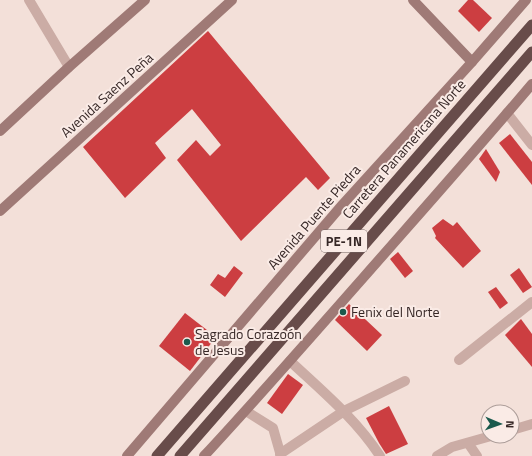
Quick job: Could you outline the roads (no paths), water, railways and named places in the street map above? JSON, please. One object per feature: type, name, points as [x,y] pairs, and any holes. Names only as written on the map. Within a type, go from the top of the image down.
[{"type":"highway","name":"Carretera Panamericana Norte","points":[[157,456],[532,25]]},
{"type":"highway","name":"PE-1N","points":[[180,456],[532,52]]},
{"type":"main road","points":[[0,131],[144,0]]},
{"type":"main road","name":"Avenida Saenz Peña","points":[[0,211],[232,0]]},
{"type":"main road","points":[[413,0],[472,62]]},
{"type":"main road","name":"Avenida Puente Piedra","points":[[127,456],[343,204],[472,62],[526,0]]},
{"type":"main road","points":[[204,456],[246,411],[532,84]]},
{"type":"street","points":[[29,0],[69,67]]},
{"type":"street","points":[[507,113],[532,145]]},
{"type":"street","points":[[458,360],[532,302]]},
{"type":"street","points":[[290,361],[344,411],[361,430],[378,455]]},
{"type":"street","points":[[246,411],[273,428],[281,455],[344,411],[406,381]]},
{"type":"street","points":[[520,428],[532,424]]},
{"type":"street","points":[[437,456],[452,447],[480,439]]},
{"type":"street","points":[[468,443],[477,456]]},
{"type":"place","name":"Fenix del Norte","points":[[343,312]]},
{"type":"place","name":"Sagrado Corazoón de Jesus","points":[[187,342]]}]
